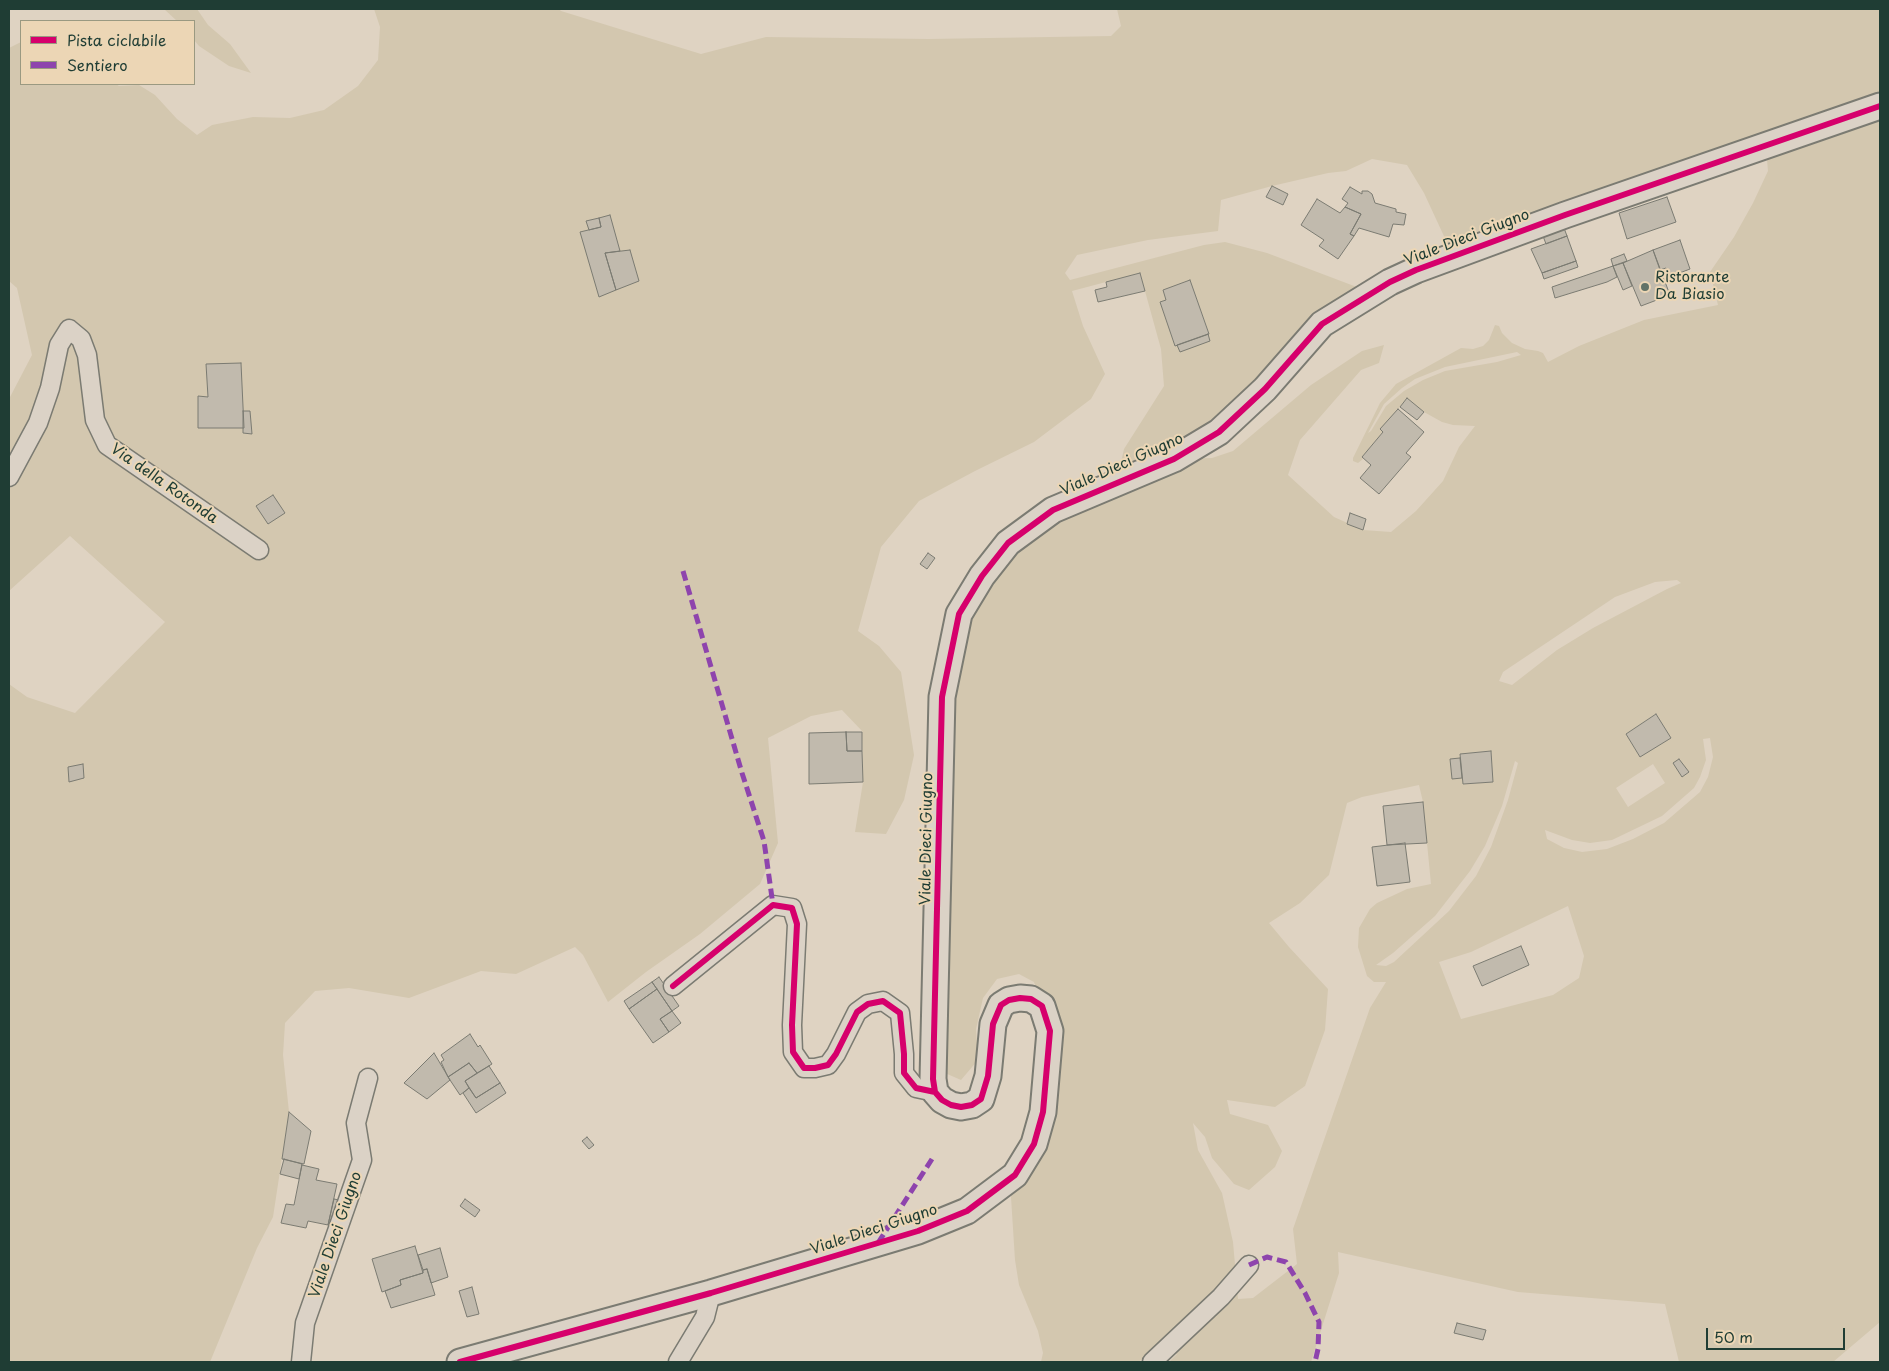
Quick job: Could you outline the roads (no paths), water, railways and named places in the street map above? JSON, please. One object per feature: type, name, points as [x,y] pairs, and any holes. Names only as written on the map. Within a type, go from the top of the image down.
[{"type":"main road","name":"Viale Dieci Giugno","points":[[460,1362],[711,1293],[918,1232],[967,1211],[1015,1175],[1034,1144],[1043,1112],[1050,1031],[1042,1006],[1031,999],[1020,998],[1009,1000],[1001,1005],[993,1024],[988,1076],[981,1099],[972,1105],[961,1107],[951,1105],[942,1100],[935,1092],[933,1079],[942,696],[959,614],[982,576],[1008,543],[1053,510],[1174,459],[1219,432],[1265,390],[1322,324],[1390,282],[1416,270],[1565,215],[1880,106]]},
{"type":"street","name":"Via della Rotonda","points":[[9,477],[38,423],[50,388],[59,345],[69,329],[81,338],[88,355],[95,420],[108,445],[259,550]]},
{"type":"street","name":"Viale Dieci Giugno","points":[[673,986],[773,905],[792,908],[797,924],[792,1025],[794,1052],[804,1068],[828,1065],[836,1054],[857,1012],[868,1004],[883,1001],[900,1012],[904,1073],[916,1088],[935,1092]]},
{"type":"street","name":"Viale Dieci Giugno","points":[[301,1362],[306,1323],[362,1160],[356,1123],[368,1078]]},
{"type":"street","points":[[1152,1362],[1221,1297],[1249,1265]]},
{"type":"street","points":[[678,1362],[705,1317],[711,1293]]},
{"type":"place","name":"Ristorante Da Biasio","points":[[1645,287]]}]
